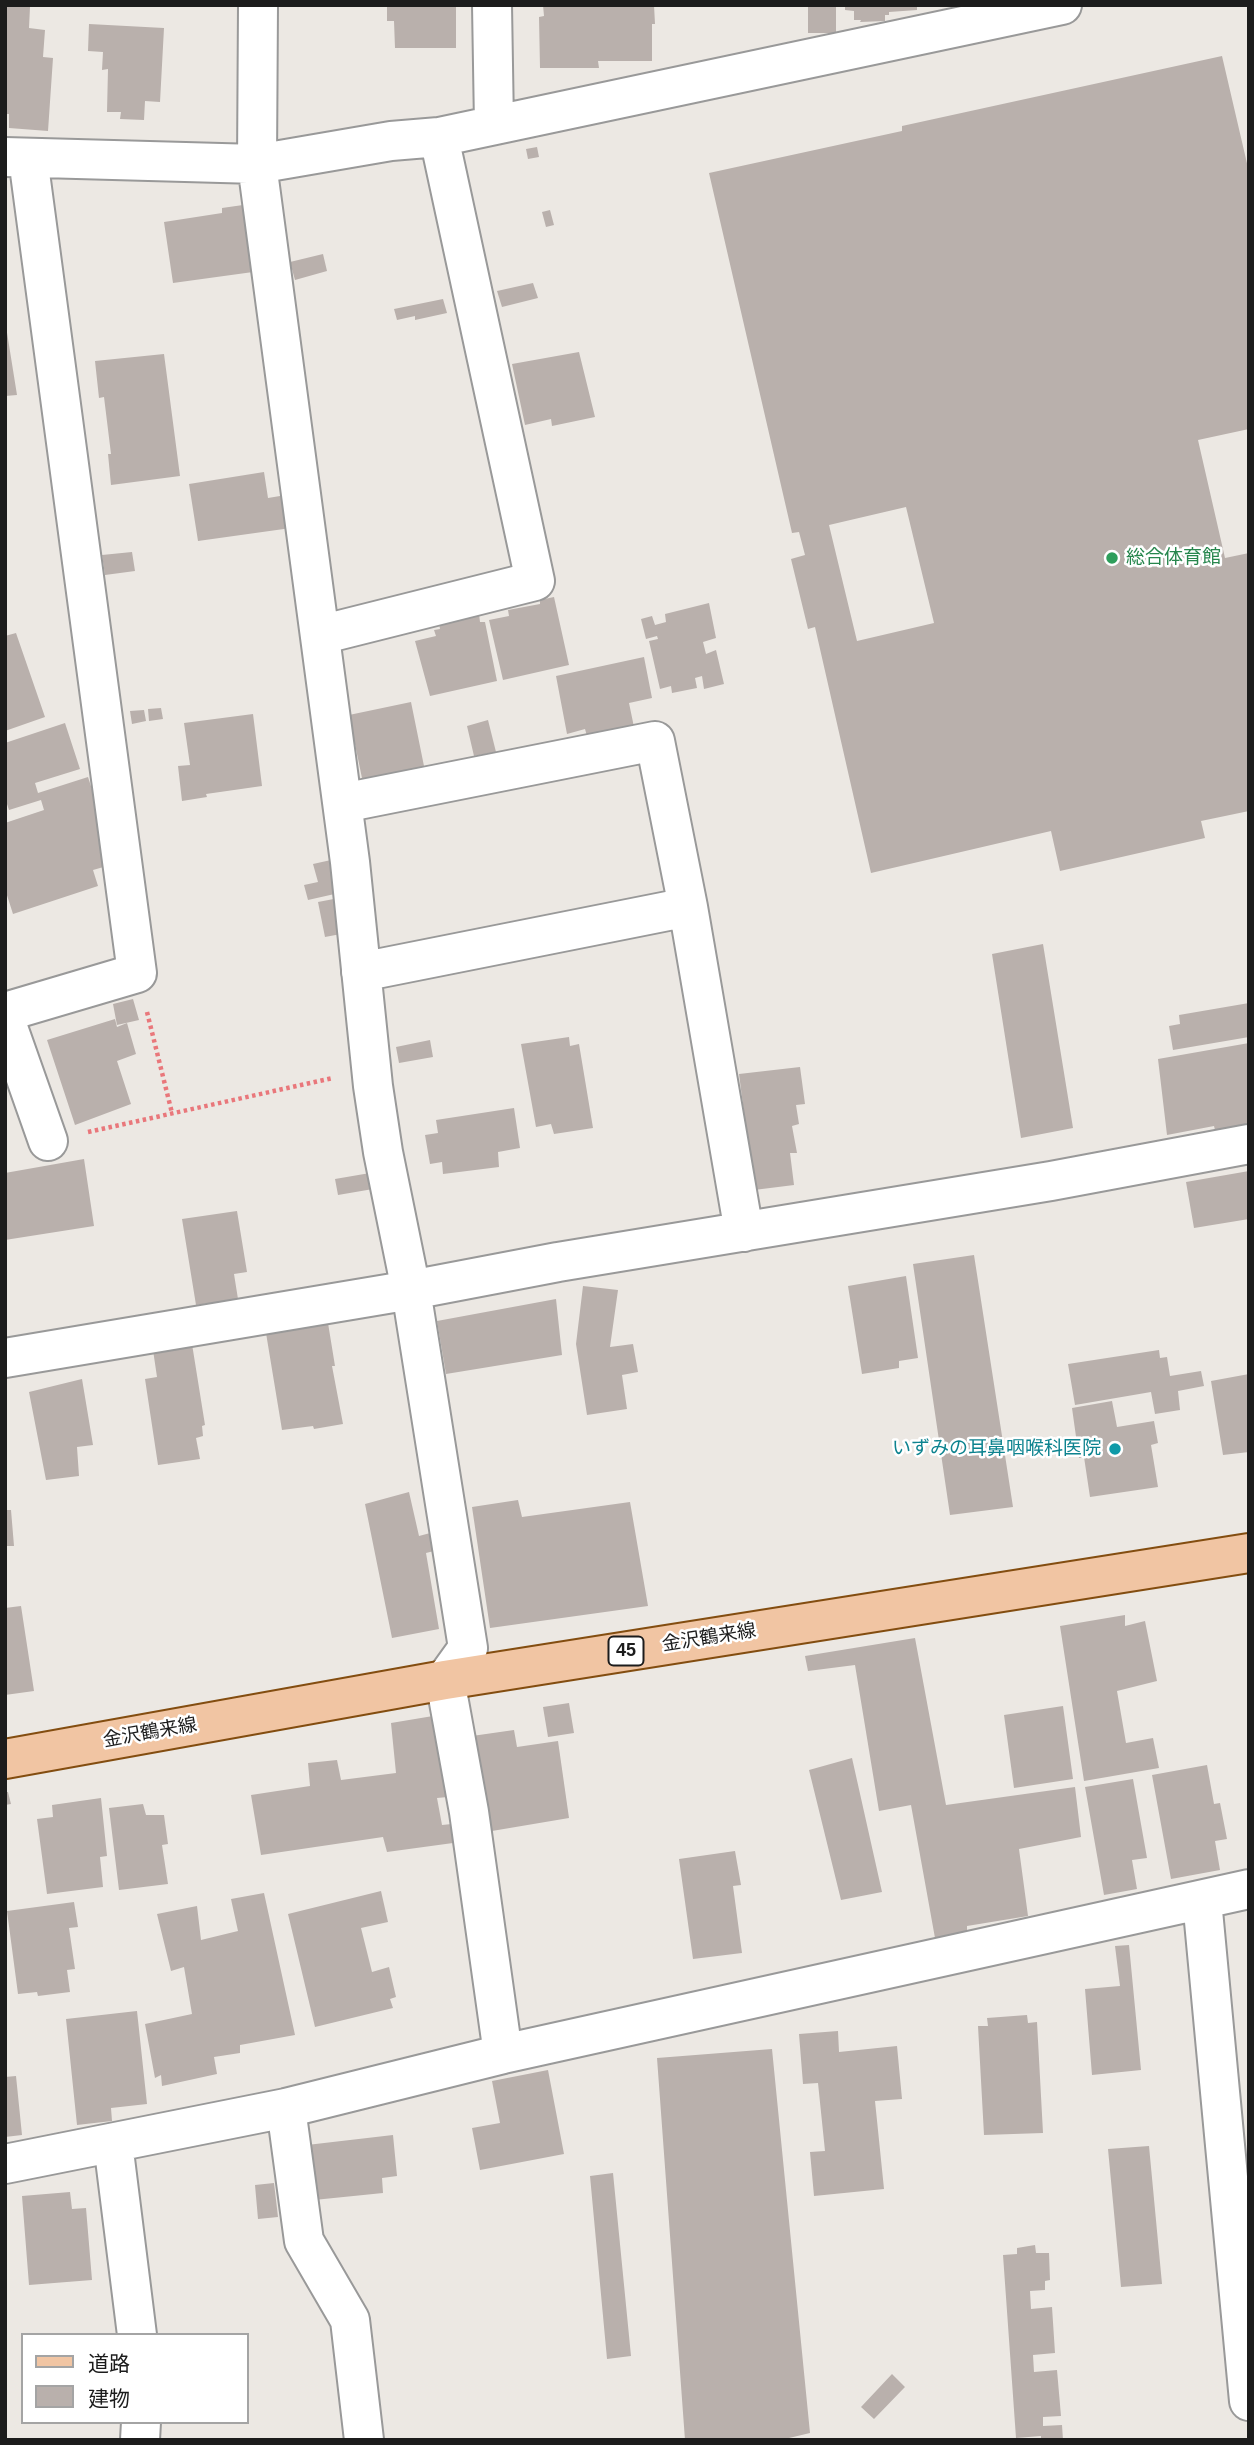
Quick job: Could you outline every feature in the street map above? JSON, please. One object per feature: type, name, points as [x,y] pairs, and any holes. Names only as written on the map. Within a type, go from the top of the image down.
[{"type":"main road","name":"金沢鶴来線","points":[[5,1759],[444,1680],[1249,1553]]},
{"type":"street","points":[[258,5],[257,164],[342,803],[383,1152],[411,1290],[468,1648],[444,1680],[468,1812],[503,2054]]},
{"type":"street","points":[[492,5],[494,125]]},
{"type":"street","points":[[5,1012],[137,973],[17,158],[257,164],[391,141],[439,137],[955,16],[1062,5]]},
{"type":"street","points":[[320,635],[535,582],[439,137]]},
{"type":"street","points":[[342,803],[655,741],[688,907],[744,1232]]},
{"type":"street","points":[[360,972],[688,907]]},
{"type":"street","points":[[5,1019],[48,1141]]},
{"type":"street","points":[[5,1358],[411,1290],[558,1262],[1051,1181],[1249,1144]]},
{"type":"street","points":[[5,2165],[286,2108],[503,2054],[1249,1889]]},
{"type":"street","points":[[1202,1900],[1249,2401]]},
{"type":"street","points":[[286,2108],[304,2241],[350,2320],[364,2440]]},
{"type":"street","points":[[113,2143],[137,2333]]},
{"type":"path","points":[[137,973],[172,1113]]},
{"type":"path","points":[[48,1141],[372,1070]]},
{"type":"building","points":[[5,5],[30,7],[29,28],[45,30],[43,57],[53,58],[48,131],[9,128],[9,114],[5,114]]},
{"type":"building","points":[[387,5],[456,5],[456,48],[395,48],[394,21],[387,21]]},
{"type":"building","points":[[543,5],[654,5],[652,61],[598,61],[599,68],[540,68],[539,17],[544,16]]},
{"type":"building","points":[[808,5],[836,5],[836,33],[808,33]]},
{"type":"building","points":[[845,5],[917,5],[917,10],[889,12],[889,15],[885,15],[885,21],[860,22],[861,20],[854,20],[854,11],[845,10]]},
{"type":"building","points":[[89,24],[164,28],[160,102],[145,101],[144,120],[120,119],[121,112],[107,112],[108,69],[102,70],[103,52],[88,51]]},
{"type":"building","points":[[1222,56],[1249,172],[1249,429],[1198,440],[1225,558],[1249,553],[1249,811],[1201,821],[1205,838],[1060,871],[1051,831],[871,873],[815,627],[808,629],[791,559],[805,555],[799,532],[792,533],[709,173],[902,131],[902,126]],"holes":[[[906,507],[934,623],[857,641],[829,525]]]},
{"type":"building","points":[[537,147],[539,157],[528,159],[526,149]]},
{"type":"building","points":[[243,205],[253,272],[173,283],[164,222],[222,213],[222,208]]},
{"type":"building","points":[[550,210],[554,225],[546,227],[542,212]]},
{"type":"building","points":[[323,254],[327,271],[295,280],[290,262]]},
{"type":"building","points":[[533,283],[538,298],[502,307],[497,291]]},
{"type":"building","points":[[443,299],[447,313],[415,320],[415,316],[397,320],[394,309]]},
{"type":"building","points":[[5,320],[17,395],[5,396]]},
{"type":"building","points":[[579,352],[595,417],[552,426],[551,419],[525,425],[512,364]]},
{"type":"building","points":[[164,354],[180,476],[111,485],[108,454],[111,454],[104,397],[99,398],[95,361]]},
{"type":"building","points":[[264,472],[268,498],[286,495],[291,528],[198,541],[189,484]]},
{"type":"building","points":[[132,552],[135,571],[105,575],[102,555]]},
{"type":"building","points":[[554,597],[569,665],[503,680],[489,620],[509,616],[508,610],[540,604],[540,600]]},
{"type":"building","points":[[709,603],[716,638],[703,642],[706,654],[716,650],[724,684],[704,689],[702,676],[695,678],[697,688],[672,693],[671,686],[660,689],[649,641],[658,639],[657,636],[646,639],[641,619],[652,616],[655,625],[666,622],[665,614]]},
{"type":"building","points":[[479,614],[480,622],[485,622],[497,681],[430,696],[415,641],[436,636],[434,630],[440,629],[439,623]]},
{"type":"building","points":[[16,633],[45,717],[5,731],[5,636]]},
{"type":"building","points":[[644,657],[652,698],[629,703],[634,727],[587,736],[585,729],[567,734],[556,676]]},
{"type":"building","points":[[411,702],[425,771],[363,783],[349,715]]},
{"type":"building","points":[[161,708],[163,719],[149,721],[148,709]]},
{"type":"building","points":[[144,710],[146,721],[132,724],[130,711]]},
{"type":"building","points":[[253,714],[262,786],[206,794],[207,797],[182,801],[178,766],[190,765],[184,723]]},
{"type":"building","points":[[488,720],[496,752],[474,756],[467,726]]},
{"type":"building","points":[[65,723],[80,769],[35,783],[38,793],[88,777],[100,814],[107,866],[93,870],[98,886],[13,914],[5,889],[5,823],[44,810],[41,800],[9,810],[5,798],[5,743]]},
{"type":"building","points":[[331,860],[339,893],[308,900],[304,885],[318,882],[313,864]]},
{"type":"building","points":[[339,898],[346,933],[325,937],[318,902]]},
{"type":"building","points":[[1043,944],[1073,1128],[1021,1138],[992,954]]},
{"type":"building","points":[[133,999],[139,1020],[117,1025],[113,1004]]},
{"type":"building","points":[[1249,1003],[1249,1037],[1173,1050],[1169,1026],[1180,1024],[1179,1015]]},
{"type":"building","points":[[115,1019],[117,1027],[127,1023],[136,1054],[117,1061],[131,1104],[75,1125],[47,1040]]},
{"type":"building","points":[[569,1037],[570,1046],[579,1044],[593,1128],[554,1134],[551,1124],[536,1127],[521,1044]]},
{"type":"building","points":[[430,1040],[433,1057],[399,1063],[396,1047]]},
{"type":"building","points":[[1249,1043],[1249,1128],[1216,1134],[1214,1126],[1167,1135],[1158,1059]]},
{"type":"building","points":[[800,1067],[805,1104],[796,1105],[799,1124],[792,1126],[797,1153],[790,1153],[794,1185],[754,1190],[739,1074]]},
{"type":"building","points":[[514,1108],[520,1148],[498,1152],[499,1167],[443,1174],[442,1162],[430,1164],[425,1135],[438,1133],[436,1120]]},
{"type":"building","points":[[84,1159],[94,1226],[5,1240],[5,1173]]},
{"type":"building","points":[[1249,1171],[1249,1219],[1194,1228],[1186,1182]]},
{"type":"building","points":[[370,1173],[373,1189],[338,1195],[335,1179]]},
{"type":"building","points":[[237,1211],[247,1272],[234,1274],[238,1299],[196,1305],[182,1219]]},
{"type":"building","points":[[974,1255],[1013,1507],[950,1515],[913,1264]]},
{"type":"building","points":[[906,1276],[918,1358],[899,1361],[899,1368],[862,1374],[848,1286]]},
{"type":"building","points":[[583,1286],[618,1290],[610,1347],[633,1344],[638,1372],[622,1375],[627,1409],[587,1415],[576,1344]]},
{"type":"building","points":[[556,1299],[562,1355],[446,1374],[437,1321]]},
{"type":"building","points":[[328,1323],[335,1366],[332,1366],[343,1424],[314,1429],[313,1426],[282,1430],[266,1333]]},
{"type":"building","points":[[192,1344],[205,1425],[202,1426],[203,1436],[196,1438],[200,1459],[158,1465],[145,1379],[157,1377],[153,1350]]},
{"type":"building","points":[[1159,1350],[1160,1358],[1167,1357],[1170,1376],[1201,1371],[1204,1386],[1178,1391],[1180,1410],[1155,1414],[1151,1392],[1075,1405],[1068,1364]]},
{"type":"building","points":[[1249,1374],[1249,1452],[1223,1455],[1211,1381]]},
{"type":"building","points":[[82,1379],[93,1445],[77,1447],[79,1476],[46,1480],[29,1392]]},
{"type":"building","name":"いずみの耳鼻咽喉科医院","points":[[1112,1401],[1117,1427],[1154,1421],[1158,1443],[1151,1445],[1158,1487],[1090,1497],[1084,1457],[1079,1458],[1072,1408]]},
{"type":"building","points":[[409,1492],[419,1536],[434,1532],[438,1550],[426,1553],[439,1629],[392,1638],[365,1504]]},
{"type":"building","points":[[518,1500],[522,1517],[630,1502],[648,1606],[490,1628],[472,1507]]},
{"type":"building","points":[[5,1510],[11,1510],[14,1546],[5,1546]]},
{"type":"building","points":[[21,1606],[34,1691],[5,1695],[5,1608]]},
{"type":"building","points":[[1125,1615],[1125,1626],[1145,1621],[1157,1681],[1117,1691],[1126,1743],[1153,1738],[1159,1768],[1084,1781],[1060,1626]]},
{"type":"building","points":[[915,1638],[946,1805],[1075,1787],[1081,1837],[1019,1849],[1028,1916],[967,1926],[967,1933],[935,1938],[911,1805],[879,1811],[855,1665],[808,1671],[805,1656]]},
{"type":"building","points":[[569,1703],[574,1733],[548,1737],[543,1707]]},
{"type":"building","points":[[1063,1706],[1073,1779],[1014,1788],[1004,1715]]},
{"type":"building","points":[[433,1716],[448,1797],[437,1798],[442,1825],[452,1824],[453,1843],[387,1852],[383,1837],[261,1855],[251,1795],[310,1786],[308,1763],[337,1760],[341,1780],[396,1773],[391,1723]]},
{"type":"building","points":[[514,1730],[517,1747],[558,1741],[569,1818],[486,1832],[472,1736]]},
{"type":"building","points":[[852,1758],[882,1892],[841,1900],[809,1770]]},
{"type":"building","points":[[1207,1765],[1214,1804],[1220,1803],[1227,1839],[1215,1841],[1220,1870],[1171,1879],[1152,1775]]},
{"type":"building","points":[[1133,1779],[1147,1858],[1132,1860],[1137,1889],[1104,1895],[1085,1787]]},
{"type":"building","points":[[5,1792],[8,1792],[11,1804],[5,1805]]},
{"type":"building","points":[[101,1798],[107,1856],[100,1857],[103,1887],[47,1894],[37,1819],[53,1817],[52,1805]]},
{"type":"building","points":[[143,1804],[146,1815],[164,1815],[168,1844],[162,1845],[168,1884],[119,1890],[109,1808]]},
{"type":"building","points":[[735,1851],[741,1885],[733,1886],[742,1953],[693,1959],[679,1859]]},
{"type":"building","points":[[381,1891],[388,1922],[361,1928],[372,1972],[389,1967],[396,1997],[390,1999],[393,2008],[315,2027],[288,1914]]},
{"type":"building","points":[[264,1893],[295,2035],[240,2045],[240,2053],[214,2057],[217,2074],[162,2086],[161,2075],[155,2078],[145,2024],[192,2014],[184,1967],[171,1971],[157,1914],[197,1906],[201,1940],[238,1931],[231,1899]]},
{"type":"building","points":[[74,1902],[78,1927],[69,1928],[75,1969],[67,1970],[70,1992],[38,1996],[37,1992],[18,1994],[7,1911]]},
{"type":"building","points":[[1129,1945],[1141,2070],[1092,2075],[1085,1989],[1120,1986],[1115,1946]]},
{"type":"building","points":[[137,2011],[147,2104],[111,2108],[112,2121],[77,2125],[66,2019]]},
{"type":"building","points":[[1027,2015],[1028,2023],[1037,2022],[1043,2133],[984,2135],[978,2026],[988,2026],[987,2018]]},
{"type":"building","points":[[838,2031],[839,2052],[897,2046],[902,2099],[875,2101],[884,2189],[814,2196],[810,2152],[825,2151],[818,2083],[803,2084],[799,2034]]},
{"type":"building","points":[[772,2049],[810,2433],[789,2440],[685,2440],[657,2058]]},
{"type":"building","points":[[548,2070],[564,2154],[480,2170],[472,2128],[500,2123],[492,2081]]},
{"type":"building","points":[[16,2076],[22,2135],[5,2137],[5,2077]]},
{"type":"building","points":[[393,2135],[397,2176],[382,2178],[383,2193],[314,2200],[307,2145]]},
{"type":"building","points":[[1149,2146],[1162,2284],[1121,2287],[1108,2149]]},
{"type":"building","points":[[613,2173],[631,2356],[607,2359],[590,2176]]},
{"type":"building","points":[[274,2183],[278,2217],[258,2219],[255,2185]]},
{"type":"building","points":[[70,2192],[72,2209],[86,2208],[92,2280],[29,2285],[22,2196]]},
{"type":"building","points":[[1035,2245],[1036,2253],[1049,2253],[1050,2280],[1045,2281],[1045,2290],[1030,2291],[1031,2309],[1052,2307],[1055,2353],[1033,2355],[1034,2372],[1057,2370],[1061,2416],[1043,2417],[1043,2426],[1062,2425],[1063,2440],[1041,2440],[1041,2436],[1016,2438],[1003,2255],[1017,2254],[1017,2248]]},
{"type":"building","points":[[892,2374],[905,2387],[874,2419],[861,2407]]},
{"type":"place","name":"総合体育館","points":[[1112,558]]},
{"type":"place","name":"いずみの耳鼻咽喉科医院","points":[[1115,1449]]}]
